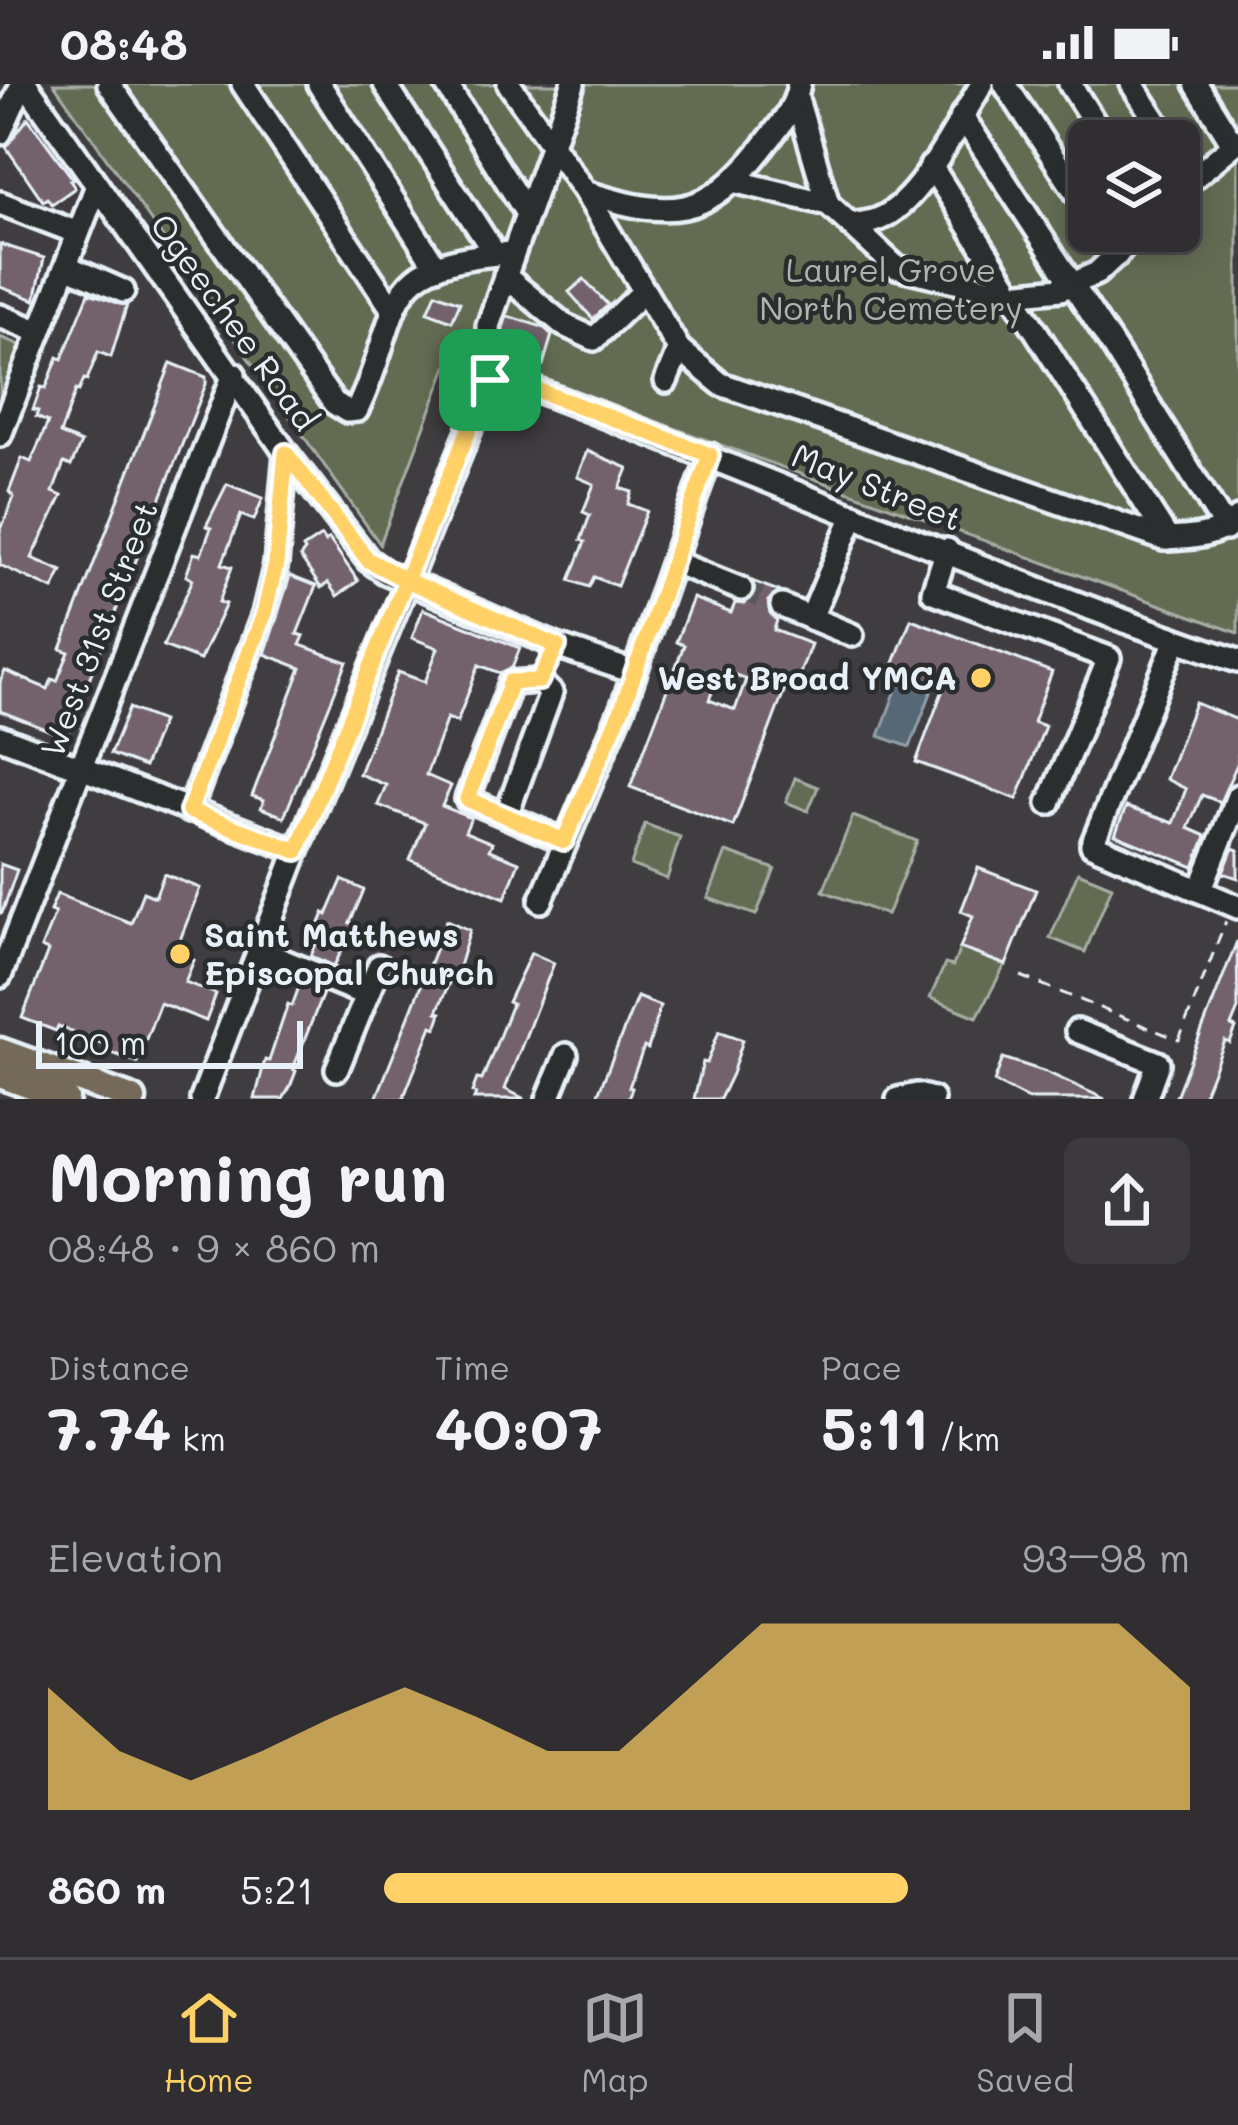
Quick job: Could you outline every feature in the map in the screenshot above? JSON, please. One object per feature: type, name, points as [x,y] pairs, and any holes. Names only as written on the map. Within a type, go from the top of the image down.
[{"type":"main road","points":[[0,1051],[133,1099]]},
{"type":"main road","points":[[0,1075],[66,1099]]},
{"type":"street","points":[[0,133],[24,84]]},
{"type":"street","name":"Ogeechee Road","points":[[24,84],[286,453],[368,560],[557,646],[633,673]]},
{"type":"street","points":[[109,84],[334,404],[347,411],[357,410],[375,373],[396,298],[415,275],[464,256],[504,254]]},
{"type":"street","points":[[243,84],[393,310]]},
{"type":"street","points":[[319,84],[436,267]]},
{"type":"street","points":[[385,84],[504,254]]},
{"type":"street","points":[[446,84],[526,212]]},
{"type":"street","points":[[509,84],[585,192],[679,349],[721,383],[1084,514],[1168,539],[1194,539],[1232,524],[962,116]]},
{"type":"street","points":[[202,1099],[297,851],[490,380],[488,326],[505,276],[504,254],[526,212],[573,84]]},
{"type":"street","points":[[850,225],[878,220],[895,208],[931,166],[982,84]]},
{"type":"street","points":[[1005,84],[1068,180]]},
{"type":"street","points":[[1070,84],[1093,120]]},
{"type":"street","points":[[1132,84],[1155,120]]},
{"type":"street","points":[[1196,84],[1236,142],[1200,172]]},
{"type":"street","points":[[585,192],[631,207],[697,207],[737,182],[793,94]]},
{"type":"street","points":[[793,94],[827,204]]},
{"type":"street","points":[[931,166],[1168,539]]},
{"type":"street","points":[[737,182],[827,204],[896,267],[1011,294],[1070,285],[1097,273],[1120,252]]},
{"type":"street","points":[[0,435],[96,188]]},
{"type":"street","points":[[0,203],[79,233]]},
{"type":"street","points":[[66,266],[123,290]]},
{"type":"street","points":[[505,276],[564,325],[595,339],[643,292]]},
{"type":"street","points":[[0,316],[40,332]]},
{"type":"street","points":[[666,381],[679,349]]},
{"type":"street","name":"West 31st Street","points":[[0,976],[234,374]]},
{"type":"street","name":"May Street","points":[[490,380],[518,383],[710,455],[1121,619],[1172,650],[1238,661]]},
{"type":"street","points":[[189,811],[264,614],[276,564],[286,453]]},
{"type":"street","points":[[541,901],[623,706],[710,455]]},
{"type":"street","points":[[811,618],[854,515]]},
{"type":"street","points":[[947,550],[933,592],[1100,655]]},
{"type":"street","points":[[674,562],[741,590]]},
{"type":"street","points":[[782,606],[853,634]]},
{"type":"street","points":[[1049,803],[1100,655],[1121,619]]},
{"type":"street","points":[[539,681],[557,646]]},
{"type":"street","points":[[1172,650],[1092,845],[1238,907]]},
{"type":"street","points":[[506,816],[551,694],[539,681],[511,682],[467,799],[506,816],[564,841]]},
{"type":"street","points":[[0,737],[297,851]]},
{"type":"street","points":[[1191,888],[1238,796]]},
{"type":"street","points":[[259,951],[367,995]]},
{"type":"street","points":[[337,1069],[380,967]]},
{"type":"street","points":[[1077,1031],[1158,1063],[1144,1099]]},
{"type":"street","points":[[548,1099],[566,1055]]},
{"type":"street","points":[[898,1099],[916,1095],[932,1099]]},
{"type":"path","points":[[1021,976],[1179,1040],[1228,918],[1238,922]]},
{"type":"green space","name":"Laurel Grove North Cemetery","points":[[54,84],[1238,84],[1238,633],[454,348],[380,544]]},
{"type":"green space","points":[[0,337],[23,346],[0,409]]},
{"type":"green space","points":[[795,778],[818,787],[808,811],[786,802]]},
{"type":"green space","points":[[853,816],[917,841],[887,915],[823,891]]},
{"type":"green space","points":[[645,824],[680,837],[667,879],[631,865]]},
{"type":"green space","points":[[726,852],[775,869],[756,915],[708,898]]},
{"type":"green space","points":[[1078,872],[1112,886],[1085,952],[1050,938]]},
{"type":"green space","points":[[960,948],[1005,965],[977,1017],[930,998],[945,964],[953,966]]},
{"type":"water","points":[[900,679],[932,690],[910,747],[879,736]]},
{"type":"building","points":[[28,118],[73,179],[75,188],[52,204],[47,198],[43,201],[6,147]]},
{"type":"building","points":[[0,244],[44,258],[35,300],[0,287]]},
{"type":"building","points":[[584,279],[608,305],[593,319],[569,292]]},
{"type":"building","points":[[89,293],[127,305],[111,357],[98,352],[87,380],[76,390],[60,434],[81,443],[71,466],[64,463],[53,492],[62,496],[32,558],[62,571],[53,589],[0,565],[0,532],[22,458],[31,462],[48,422],[33,410],[41,387],[46,388],[58,357],[62,359]]},
{"type":"building","points":[[436,293],[460,302],[452,321],[428,312]]},
{"type":"building","points":[[507,316],[543,327],[552,335],[543,365],[504,353]]},
{"type":"building","points":[[171,363],[206,377],[206,384],[66,737],[0,711],[0,682],[5,671],[48,689],[52,679],[57,681],[69,652],[61,649]]},
{"type":"building","points":[[587,451],[628,468],[620,488],[632,492],[628,504],[647,511],[617,586],[594,577],[589,587],[570,580],[590,515],[583,512],[594,484],[577,477]]},
{"type":"building","points":[[227,484],[263,498],[254,520],[241,515],[222,564],[232,567],[219,602],[226,604],[200,660],[163,646],[193,579],[186,576],[194,553],[201,555],[211,528],[206,526]]},
{"type":"building","points":[[321,536],[325,542],[329,539],[358,581],[337,596],[328,583],[321,588],[300,557],[303,548]]},
{"type":"building","points":[[290,576],[316,586],[297,634],[304,636],[300,645],[347,662],[284,817],[261,808],[264,800],[252,796],[301,668],[265,654]]},
{"type":"building","points":[[754,582],[779,591],[768,601],[770,614],[777,620],[774,630],[811,644],[794,689],[786,686],[733,826],[630,787],[684,645],[676,642],[693,598],[731,613],[735,603],[744,604],[754,596]],"holes":[[[721,670],[746,679],[735,710],[709,700]]]},
{"type":"building","points":[[423,609],[520,648],[512,668],[500,673],[479,665],[457,722],[447,718],[426,775],[451,786],[442,806],[471,818],[465,832],[492,843],[489,850],[519,862],[505,898],[410,860],[425,823],[378,805],[386,785],[359,774],[398,672],[425,682],[438,648],[412,638]]},
{"type":"building","points":[[911,619],[1052,672],[1033,722],[1045,726],[1017,799],[916,762],[944,687],[892,668]]},
{"type":"building","points":[[1195,703],[1238,720],[1238,762],[1220,802],[1202,795],[1188,828],[1206,836],[1194,867],[1115,835],[1126,807],[1173,823],[1186,789],[1166,779]]},
{"type":"building","points":[[129,708],[162,721],[144,767],[110,754]]},
{"type":"building","points":[[1233,848],[1238,850],[1238,878],[1223,873]]},
{"type":"building","points":[[0,864],[17,870],[2,913],[0,913]]},
{"type":"building","points":[[978,868],[1036,890],[1006,965],[960,948],[973,916],[961,911]]},
{"type":"building","points":[[164,874],[200,888],[175,953],[194,960],[185,982],[216,994],[206,1021],[160,1003],[137,1062],[58,1026],[56,1031],[22,1018],[48,951],[41,948],[57,894],[131,923],[143,892],[155,897]]},
{"type":"building","points":[[342,880],[364,890],[350,923],[355,924],[334,966],[311,956],[324,913],[327,915]]},
{"type":"building","points":[[447,920],[470,930],[457,973],[454,971],[437,1012],[441,1013],[436,1028],[432,1026],[403,1099],[376,1099]]},
{"type":"building","points":[[1237,941],[1238,1009],[1231,1026],[1236,1028],[1230,1043],[1225,1041],[1202,1099],[1175,1099]]},
{"type":"building","points":[[531,953],[554,963],[505,1089],[525,1099],[474,1099],[477,1079],[482,1080],[512,1004],[508,1002]]},
{"type":"building","points":[[300,984],[323,993],[290,1087],[283,1099],[255,1099],[265,1060],[269,1061],[288,1004],[292,1006]]},
{"type":"building","points":[[637,997],[660,1006],[628,1099],[596,1099]]},
{"type":"building","points":[[719,1031],[743,1040],[732,1074],[720,1099],[694,1099],[703,1062],[707,1063]]},
{"type":"building","points":[[1003,1058],[1105,1099],[1028,1099],[994,1082]]},
{"type":"tunnel","points":[[741,589],[782,606]]},
{"type":"place","name":"West Broad YMCA","points":[[981,678]]},
{"type":"place","name":"Saint Matthews Episcopal Church","points":[[180,954]]},
{"type":"route","points":[[490,380],[406,580],[368,560],[286,453],[276,564],[264,614],[189,811],[297,851],[406,580],[557,646],[539,681],[511,682],[467,799],[564,841],[623,706],[710,455],[518,383],[490,380]]}]
